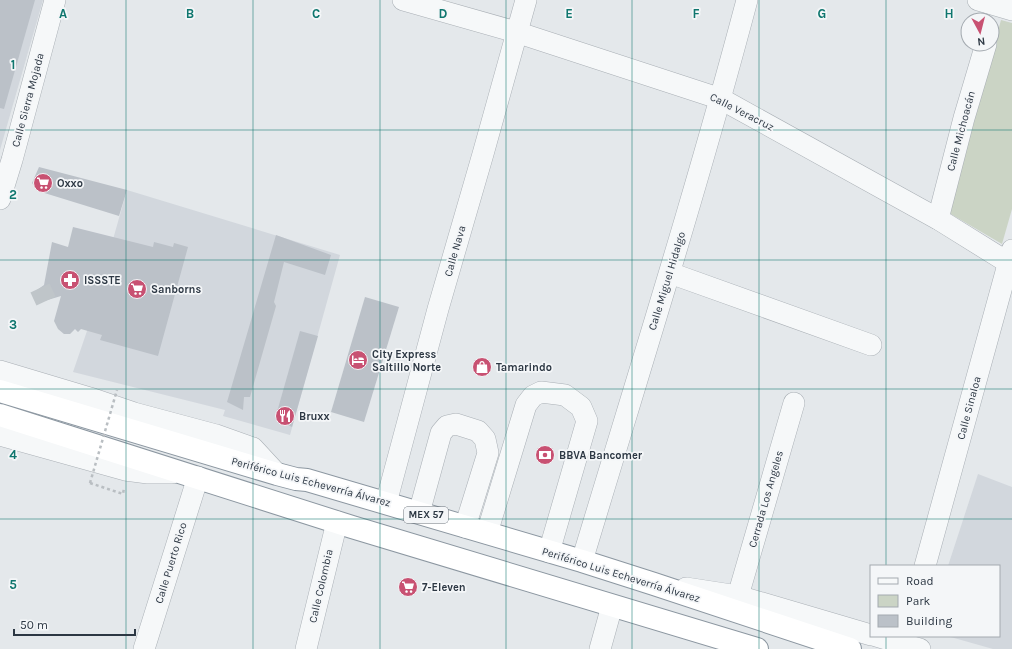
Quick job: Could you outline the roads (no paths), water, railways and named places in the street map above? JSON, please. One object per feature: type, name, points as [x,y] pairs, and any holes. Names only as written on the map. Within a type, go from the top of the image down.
[{"type":"highway","name":"Periférico Luis Echeverría Álvarez","points":[[0,391],[277,474],[307,480],[582,561],[850,649]]},
{"type":"highway","points":[[0,414],[337,522],[731,644],[757,649]]},
{"type":"street","name":"Calle Sierra Mojada","points":[[0,199],[55,0]]},
{"type":"street","name":"Calle Veracruz","points":[[403,0],[516,32],[721,99],[1011,259]]},
{"type":"street","name":"Calle Nava","points":[[386,503],[438,309],[526,0]]},
{"type":"street","name":"Calle Miguel Hidalgo","points":[[582,561],[670,273],[721,99],[747,0]]},
{"type":"street","name":"Calle Michoacán","points":[[938,219],[964,118],[984,52]]},
{"type":"street","name":"Calle Sinaloa","points":[[925,565],[1011,259]]},
{"type":"street","points":[[670,273],[871,345]]},
{"type":"street","points":[[0,371],[134,413],[216,435],[253,448],[277,474]]},
{"type":"street","points":[[487,533],[526,405],[533,396],[541,392],[565,396],[581,407],[588,421],[549,552]]},
{"type":"street","name":"Cerrada Los Angeles","points":[[738,596],[794,403]]},
{"type":"street","points":[[419,513],[441,433],[447,426],[456,424],[465,426],[478,431],[482,435],[485,439],[488,453],[465,527]]},
{"type":"street","points":[[0,435],[125,470],[148,473],[190,475]]},
{"type":"street","name":"Calle Puerto Rico","points":[[144,649],[190,475]]},
{"type":"street","name":"Calle Colombia","points":[[306,649],[337,522]]},
{"type":"street","points":[[654,584],[738,596],[870,634]]},
{"type":"street","points":[[600,649],[612,606]]},
{"type":"street","points":[[881,637],[910,643]]},
{"type":"tunnel","points":[[40,288],[46,301]]},
{"type":"place","name":"Oxxo","points":[[43,183]]},
{"type":"place","name":"ISSSTE","points":[[70,280]]},
{"type":"place","name":"Sanborns","points":[[137,289]]},
{"type":"place","name":"City Express Saltillo Norte","points":[[358,360]]},
{"type":"place","name":"Tamarindo","points":[[482,367]]},
{"type":"place","name":"Bruxx","points":[[285,416]]},
{"type":"place","name":"BBVA Bancomer","points":[[545,455]]},
{"type":"place","name":"7-Eleven","points":[[408,587]]}]
